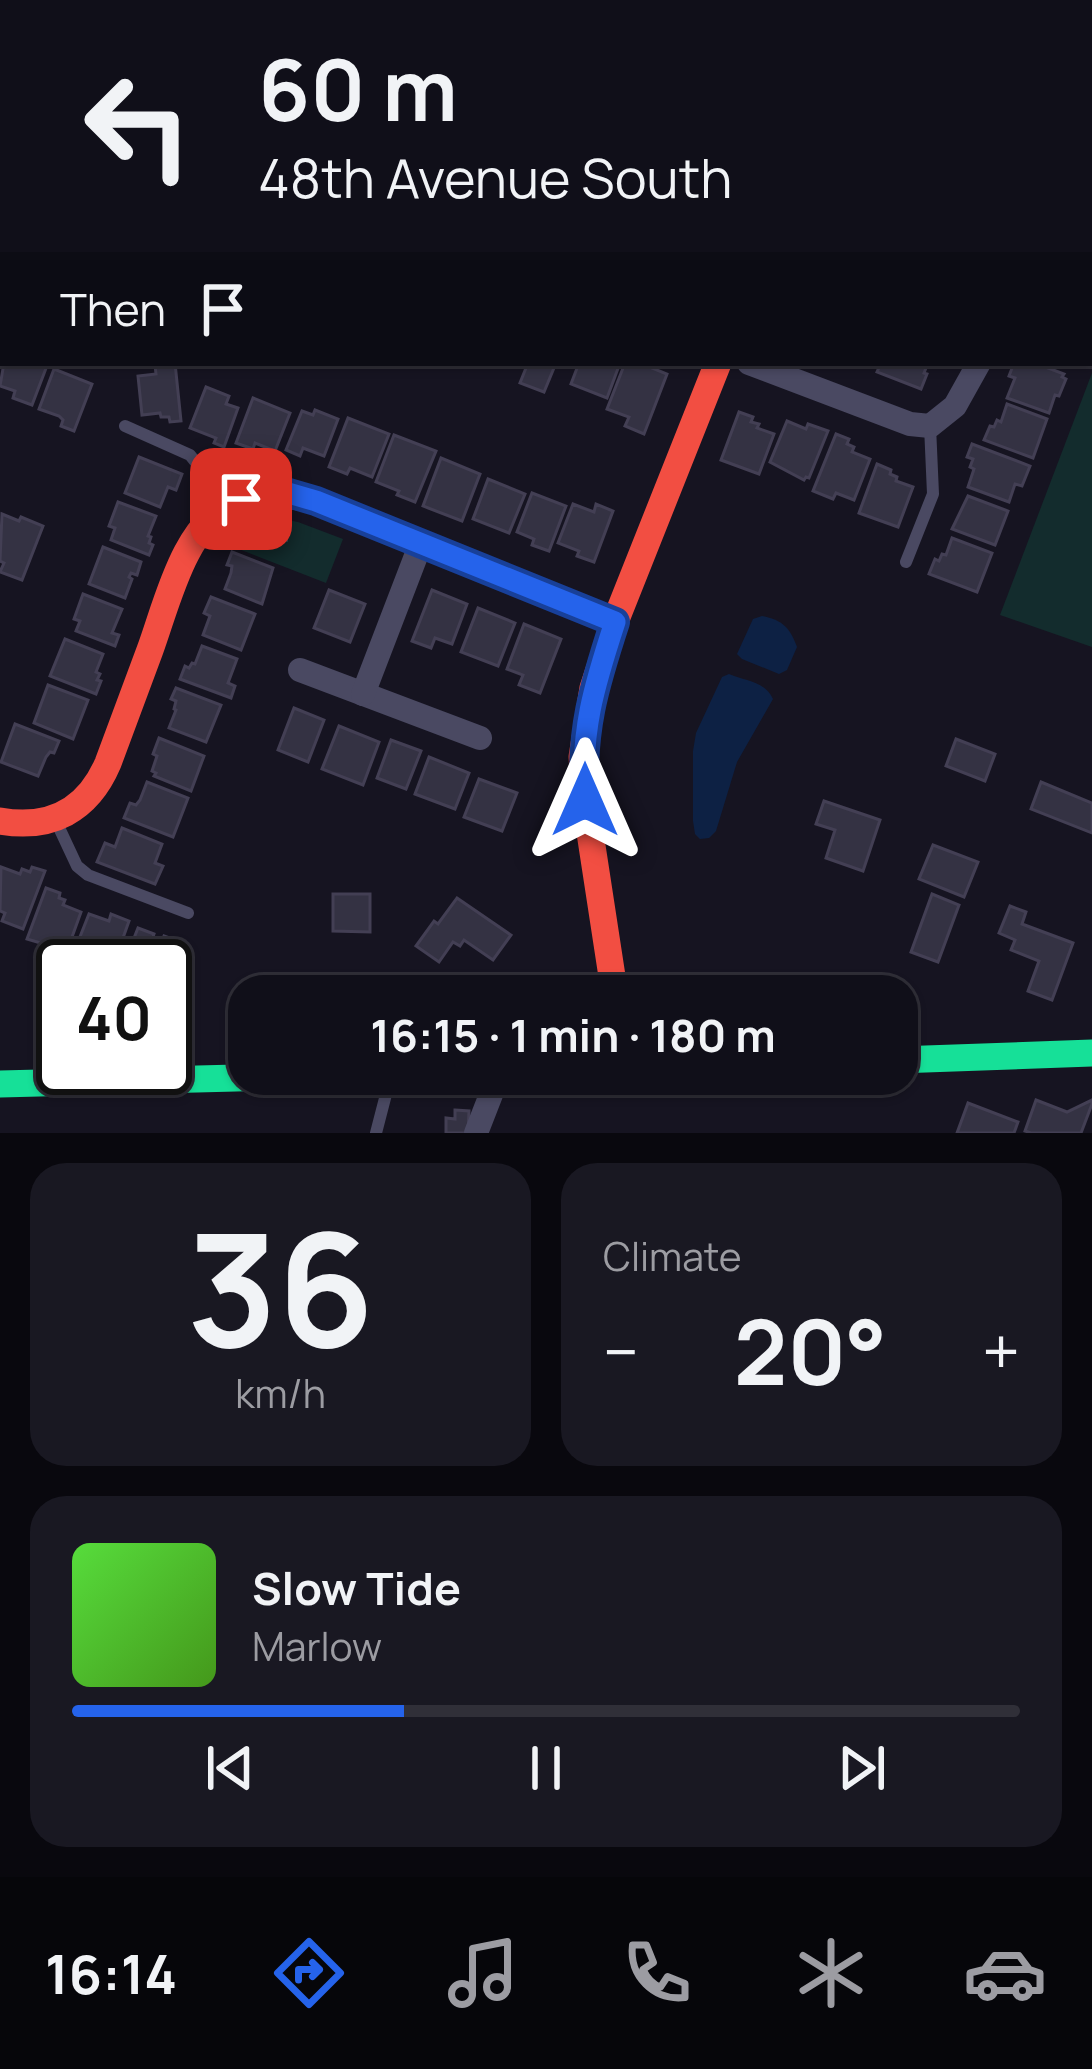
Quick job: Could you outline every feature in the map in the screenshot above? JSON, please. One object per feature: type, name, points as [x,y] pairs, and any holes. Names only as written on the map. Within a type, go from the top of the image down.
[{"type":"street","points":[[612,975],[582,758],[593,688],[717,366]]},
{"type":"street","points":[[757,366],[910,424],[930,426],[955,406],[978,366]]},
{"type":"street","points":[[0,821],[34,823],[54,818],[95,789],[182,566],[203,528],[239,513],[260,494],[285,492],[316,501],[615,622]]},
{"type":"street","points":[[363,694],[421,543]]},
{"type":"street","points":[[301,670],[480,738]]},
{"type":"street","points":[[918,1059],[1092,1053]]},
{"type":"street","points":[[0,1084],[228,1078]]},
{"type":"street","points":[[476,1133],[491,1095]]},
{"type":"lane","points":[[125,426],[190,455],[239,513]]},
{"type":"lane","points":[[906,562],[932,494],[930,426]]},
{"type":"lane","points":[[54,818],[77,866],[88,875],[188,913]]},
{"type":"lane","points":[[376,1133],[388,1095]]},
{"type":"path","points":[[239,513],[257,539],[294,541]]},
{"type":"green space","points":[[1092,373],[1092,647],[1000,615]]},
{"type":"green space","points":[[282,519],[343,539],[326,583],[226,544],[259,520]]},
{"type":"water","points":[[762,616],[785,626],[797,647],[787,670],[779,674],[737,654],[753,619]]},
{"type":"water","points":[[729,674],[760,685],[773,699],[737,762],[716,831],[700,839],[693,821],[696,733],[722,677]]},
{"type":"building","points":[[3,366],[47,366],[32,405],[13,398],[15,391],[0,386]]},
{"type":"building","points":[[155,366],[175,366],[181,421],[170,422],[160,413],[142,415],[138,376],[156,374]]},
{"type":"building","points":[[527,366],[555,366],[544,392],[520,383]]},
{"type":"building","points":[[578,366],[619,366],[607,398],[571,384]]},
{"type":"building","points":[[624,366],[647,366],[667,374],[644,434],[625,426],[629,417],[607,409]]},
{"type":"building","points":[[880,366],[927,366],[921,389],[877,372]]},
{"type":"building","points":[[1013,366],[1043,366],[1066,379],[1049,413],[1007,398],[1015,378],[1009,376]]},
{"type":"building","points":[[54,369],[92,384],[74,431],[61,426],[59,416],[39,409]]},
{"type":"building","points":[[206,387],[229,396],[226,404],[238,408],[224,447],[214,443],[216,438],[190,428]]},
{"type":"building","points":[[253,398],[290,413],[275,451],[255,443],[253,449],[236,443]]},
{"type":"building","points":[[1007,404],[1047,419],[1033,458],[984,440],[990,426],[1001,422]]},
{"type":"building","points":[[315,410],[338,419],[324,456],[303,448],[300,456],[286,450],[302,411],[313,415]]},
{"type":"building","points":[[739,412],[753,417],[757,428],[774,434],[759,474],[721,460]]},
{"type":"building","points":[[348,418],[389,434],[372,477],[350,468],[347,474],[329,467]]},
{"type":"building","points":[[787,421],[828,431],[809,478],[804,480],[770,462]]},
{"type":"building","points":[[836,434],[849,439],[852,452],[870,459],[854,500],[813,491]]},
{"type":"building","points":[[394,435],[436,451],[415,502],[376,482]]},
{"type":"building","points":[[972,444],[1030,466],[1022,486],[1015,484],[1009,502],[968,487],[974,469],[970,467],[973,459],[967,457]]},
{"type":"building","points":[[139,457],[182,474],[176,490],[168,487],[160,507],[125,493]]},
{"type":"building","points":[[441,458],[480,474],[462,521],[423,506]]},
{"type":"building","points":[[877,464],[891,470],[896,481],[913,487],[898,527],[859,513]]},
{"type":"building","points":[[488,479],[525,494],[509,533],[473,519]]},
{"type":"building","points":[[532,493],[566,506],[549,551],[517,532]]},
{"type":"building","points":[[968,496],[1008,511],[995,545],[952,529]]},
{"type":"building","points":[[118,502],[156,516],[148,536],[153,545],[149,555],[111,540],[115,528],[109,526]]},
{"type":"building","points":[[573,504],[594,512],[596,504],[613,511],[594,562],[558,543]]},
{"type":"building","points":[[2,514],[43,526],[22,580],[0,572],[4,563],[0,561]]},
{"type":"building","points":[[952,538],[992,553],[977,592],[929,574],[935,559],[946,555]]},
{"type":"building","points":[[103,547],[141,562],[137,575],[129,577],[125,598],[89,584]]},
{"type":"building","points":[[232,552],[273,568],[262,604],[225,589]]},
{"type":"building","points":[[329,590],[365,604],[350,642],[314,628]]},
{"type":"building","points":[[432,590],[467,604],[452,644],[435,638],[431,648],[412,641]]},
{"type":"building","points":[[83,594],[122,609],[112,633],[119,635],[115,646],[76,631],[80,621],[74,619]]},
{"type":"building","points":[[211,597],[255,614],[241,650],[203,635]]},
{"type":"building","points":[[478,608],[515,623],[498,666],[461,652]]},
{"type":"building","points":[[524,624],[561,639],[540,693],[519,685],[523,675],[507,669]]},
{"type":"building","points":[[65,639],[103,654],[96,672],[101,681],[96,694],[50,676]]},
{"type":"building","points":[[202,646],[237,659],[228,683],[235,686],[231,698],[180,679],[185,666],[195,664]]},
{"type":"building","points":[[48,685],[88,700],[73,739],[34,723]]},
{"type":"building","points":[[176,688],[221,705],[206,742],[169,728],[176,710],[176,701],[171,699]]},
{"type":"building","points":[[294,708],[324,720],[308,762],[278,750]]},
{"type":"building","points":[[15,724],[59,741],[38,776],[1,762]]},
{"type":"building","points":[[339,726],[379,742],[363,785],[322,769]]},
{"type":"building","points":[[159,738],[204,756],[191,791],[154,776],[157,756],[153,754]]},
{"type":"building","points":[[956,739],[995,754],[985,781],[946,766]]},
{"type":"building","points":[[391,740],[421,751],[406,789],[377,778]]},
{"type":"building","points":[[429,757],[469,773],[455,809],[415,794]]},
{"type":"building","points":[[479,779],[517,793],[502,831],[464,817]]},
{"type":"building","points":[[147,782],[188,798],[173,837],[124,818],[130,803],[136,805],[140,800]]},
{"type":"building","points":[[1041,782],[1092,803],[1092,833],[1031,809]]},
{"type":"building","points":[[824,801],[880,820],[863,871],[826,858],[835,830],[816,824]]},
{"type":"building","points":[[122,828],[162,844],[155,863],[163,866],[155,884],[97,862],[105,843],[115,847]]},
{"type":"building","points":[[933,845],[978,862],[964,897],[919,879]]},
{"type":"building","points":[[1,867],[20,874],[32,867],[45,871],[23,929],[2,921]]},
{"type":"building","points":[[46,888],[60,893],[63,905],[81,912],[71,939],[27,939]]},
{"type":"building","points":[[333,894],[370,894],[370,932],[333,931]]},
{"type":"building","points":[[932,894],[959,905],[938,962],[911,952]]},
{"type":"building","points":[[457,898],[511,935],[493,960],[464,940],[460,946],[453,942],[439,962],[416,946]]},
{"type":"building","points":[[1010,906],[1026,912],[1022,924],[1073,943],[1052,1000],[1028,991],[1039,961],[1011,950],[1015,940],[999,933]]},
{"type":"building","points":[[89,914],[109,921],[111,914],[129,921],[123,939],[79,939]]},
{"type":"building","points":[[138,928],[158,939],[134,939]]},
{"type":"building","points":[[1036,1100],[1067,1112],[1092,1100],[1092,1104],[1081,1133],[1031,1133],[1025,1131]]},
{"type":"building","points":[[968,1103],[1018,1122],[1014,1133],[957,1133]]},
{"type":"building","points":[[455,1110],[469,1111],[468,1133],[446,1133],[446,1118],[455,1119]]},
{"type":"traffic: fast","points":[[918,1059],[1092,1053]]},
{"type":"traffic: fast","points":[[0,1084],[228,1078]]},
{"type":"traffic: jam","points":[[612,975],[582,757],[593,688],[717,366]]},
{"type":"traffic: jam","points":[[0,821],[51,819],[90,793],[108,763],[190,547],[217,513],[245,497],[275,494],[316,501],[615,622]]},
{"type":"route","points":[[241,499],[285,492],[316,501],[615,622],[593,688],[582,758],[585,800]]}]
